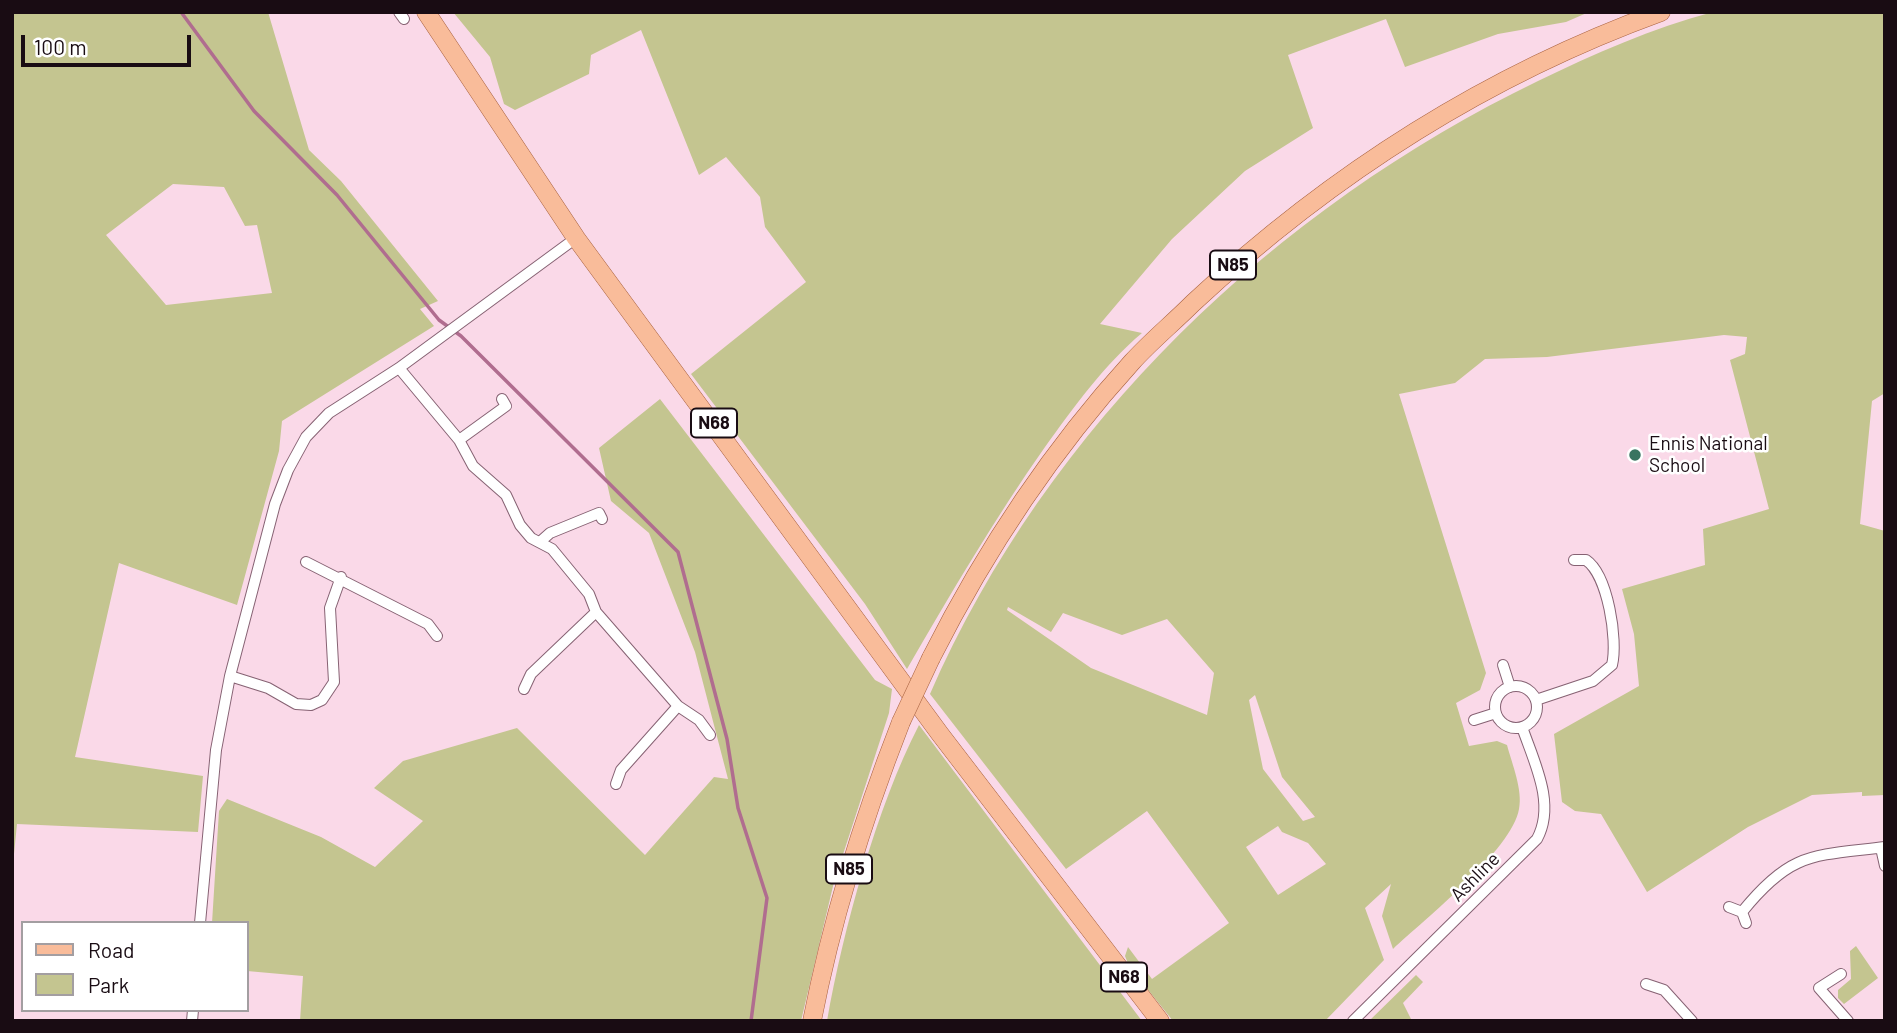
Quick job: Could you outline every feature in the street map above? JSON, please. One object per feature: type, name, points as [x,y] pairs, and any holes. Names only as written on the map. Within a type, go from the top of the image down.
[{"type":"main road","name":"N68","points":[[426,12],[576,239],[940,734],[1160,1021]]},
{"type":"main road","name":"N85","points":[[812,1021],[843,891],[901,722],[931,658],[966,587],[1021,501],[1133,360],[1240,259],[1363,164],[1432,119],[1573,47],[1661,12]]},
{"type":"street","points":[[200,921],[216,750],[230,676],[275,504],[302,444],[329,413],[400,368],[576,239]]},
{"type":"street","points":[[400,368],[459,440],[473,466],[506,495],[520,525],[531,538],[552,549],[589,594],[596,612],[678,706],[699,720],[710,735]]},
{"type":"street","points":[[459,440],[506,406],[502,399]]},
{"type":"street","points":[[541,541],[550,534],[598,513],[603,519]]},
{"type":"street","points":[[1536,700],[1593,681],[1612,665],[1615,642],[1598,574],[1586,560],[1574,560]]},
{"type":"street","points":[[306,562],[341,577],[428,624],[437,636]]},
{"type":"street","points":[[230,676],[268,688],[296,704],[311,705],[322,699],[334,682],[330,608],[341,577]]},
{"type":"street","points":[[524,688],[531,674],[596,612]]},
{"type":"street","points":[[1503,665],[1510,687]]},
{"type":"street","points":[[1510,687],[1527,689],[1536,700],[1534,717],[1522,727],[1505,724],[1496,713],[1498,697],[1510,687]]},
{"type":"street","points":[[616,784],[621,770],[678,706]]},
{"type":"street","points":[[1474,720],[1496,713]]},
{"type":"street","name":"Ashline","points":[[1353,1021],[1537,839],[1543,828],[1545,802],[1522,727]]},
{"type":"street","points":[[1729,906],[1744,917],[1776,874],[1826,852],[1883,848],[1885,866]]},
{"type":"street","points":[[1841,974],[1819,988],[1848,1021]]},
{"type":"street","points":[[1646,985],[1664,990],[1692,1021]]},
{"type":"green space","points":[[12,12],[268,12],[309,150],[341,181],[438,301],[420,309],[434,326],[282,421],[279,451],[237,605],[119,563],[75,757],[203,776],[198,832],[17,824],[12,874]],"holes":[[[173,184],[224,187],[245,226],[257,225],[272,293],[166,305],[106,235]]]},
{"type":"green space","points":[[453,12],[1589,12],[1566,22],[1498,34],[1405,67],[1386,19],[1288,55],[1313,128],[1245,171],[1172,239],[1100,324],[1142,333],[1102,373],[1045,447],[991,528],[907,669],[865,604],[691,374],[806,282],[765,227],[760,197],[726,157],[699,175],[641,30],[591,55],[589,74],[515,110],[504,104],[490,57]]},
{"type":"green space","points":[[1713,12],[1885,12],[1885,393],[1872,401],[1860,524],[1885,531],[1885,795],[1862,796],[1862,792],[1812,795],[1748,827],[1647,892],[1601,814],[1575,811],[1562,802],[1554,734],[1639,686],[1634,634],[1622,589],[1705,565],[1703,529],[1769,509],[1730,360],[1745,354],[1747,337],[1724,335],[1547,357],[1485,359],[1455,383],[1399,394],[1486,673],[1480,690],[1456,703],[1469,746],[1497,741],[1507,745],[1520,794],[1519,809],[1513,826],[1501,844],[1465,883],[1393,949],[1382,916],[1391,884],[1365,908],[1384,960],[1325,1021],[1173,1021],[1129,966],[1125,956],[1128,947],[1152,979],[1229,923],[1147,811],[1066,869],[930,694],[979,596],[1038,503],[1105,415],[1180,334],[1261,260],[1349,193],[1441,133],[1580,61],[1690,18]],"holes":[[[1008,607],[1051,632],[1063,613],[1122,635],[1167,619],[1214,673],[1207,715],[1091,668],[1007,610]],[[1255,695],[1282,777],[1315,817],[1303,821],[1263,769],[1249,700]],[[1278,826],[1282,832],[1308,843],[1326,864],[1278,895],[1246,847]]]},
{"type":"green space","points":[[660,399],[875,680],[892,689],[889,713],[834,882],[801,1021],[300,1021],[303,976],[248,971],[248,921],[212,921],[219,811],[227,799],[321,837],[375,867],[423,821],[374,788],[403,761],[517,728],[645,855],[714,777],[728,779],[695,652],[649,533],[611,501],[599,448]]},
{"type":"green space","points":[[919,725],[1142,1021],[827,1021],[842,948],[863,869],[889,793]]},
{"type":"green space","points":[[1856,946],[1878,978],[1844,1004],[1838,998],[1838,990],[1851,979],[1850,951]]},
{"type":"green space","points":[[1416,975],[1423,982],[1403,1003],[1412,1021],[1369,1021]]},
{"type":"waterway","points":[[181,12],[254,111],[337,195],[439,320],[461,336],[678,552],[727,739],[738,808],[767,898],[751,1021]]},
{"type":"place","name":"Ennis National School","points":[[1635,455]]}]
